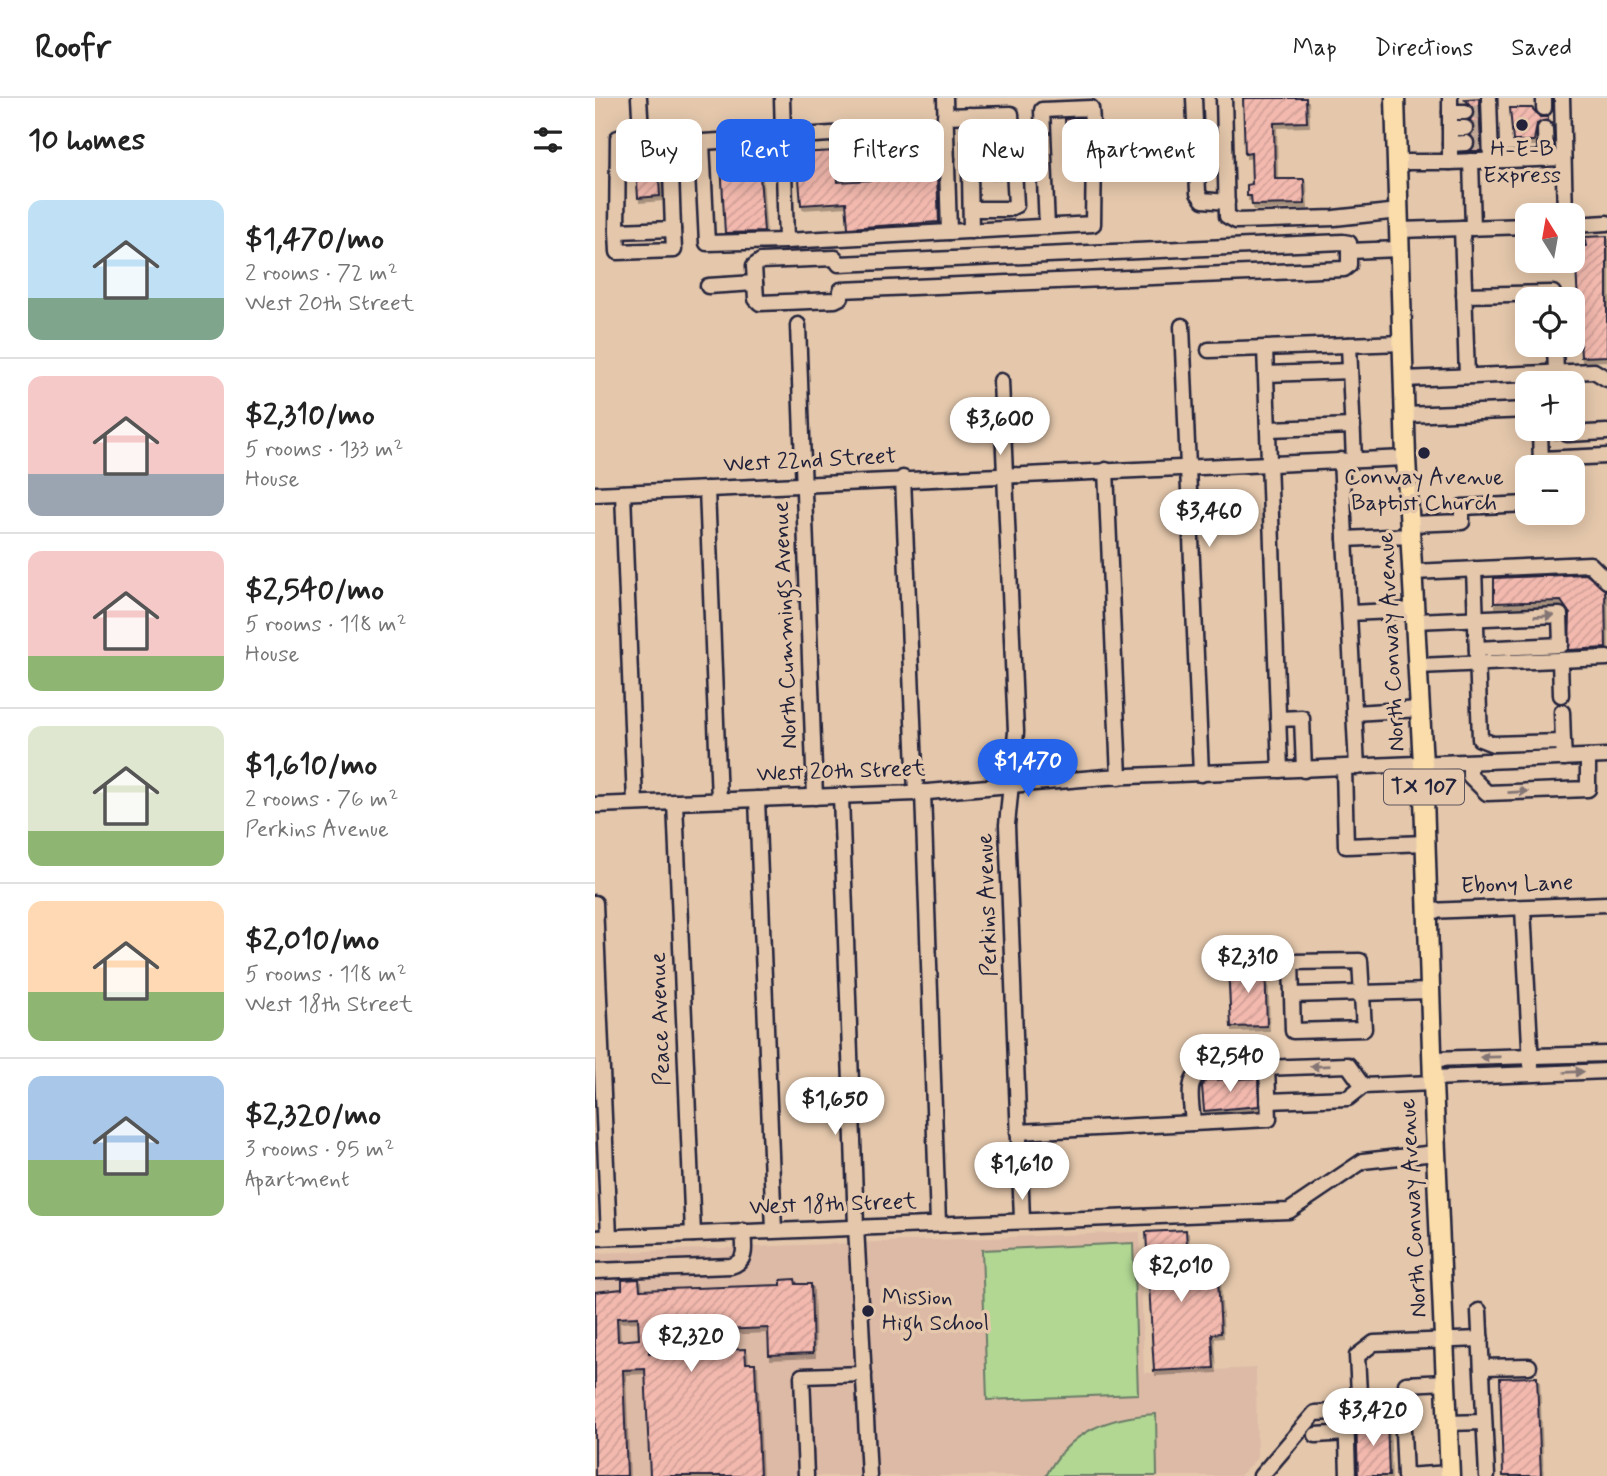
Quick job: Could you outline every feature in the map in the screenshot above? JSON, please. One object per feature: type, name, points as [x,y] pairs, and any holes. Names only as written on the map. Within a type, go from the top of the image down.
[{"type":"main road","name":"North Conway Avenue","points":[[1395,98],[1406,458],[1423,764],[1432,1081],[1450,1474]]},
{"type":"street","points":[[639,98],[640,119]]},
{"type":"street","points":[[782,98],[783,119]]},
{"type":"street","points":[[944,98],[949,232]]},
{"type":"street","points":[[1194,98],[1198,193],[1203,201],[1227,202]]},
{"type":"street","points":[[1224,98],[1227,216],[1236,221],[1334,218],[1399,211]]},
{"type":"street","points":[[1562,98],[1565,203]]},
{"type":"street","points":[[716,142],[702,143],[707,243],[786,241],[1047,227],[1093,224],[1094,152],[1091,108],[1042,104],[1047,227]]},
{"type":"street","points":[[1450,162],[1450,128],[1455,107]]},
{"type":"street","points":[[1487,107],[1491,161]]},
{"type":"street","points":[[945,122],[969,115],[1011,114],[1016,205],[1007,208],[972,209]]},
{"type":"street","points":[[969,115],[971,231]]},
{"type":"street","points":[[1450,128],[1465,128]]},
{"type":"street","points":[[1545,129],[1546,159]]},
{"type":"street","points":[[1450,144],[1466,143]]},
{"type":"street","points":[[1397,162],[1563,158]]},
{"type":"street","points":[[1467,376],[1464,295],[1471,161]]},
{"type":"street","points":[[618,182],[618,252],[674,250],[671,182]]},
{"type":"street","points":[[784,182],[786,241]]},
{"type":"street","points":[[1585,224],[1607,223]]},
{"type":"street","points":[[1399,230],[1515,226]]},
{"type":"street","points":[[617,231],[673,229]]},
{"type":"street","points":[[839,264],[1349,243],[1349,265],[1344,269],[841,289]]},
{"type":"street","points":[[1349,251],[1400,249]]},
{"type":"street","points":[[1094,253],[1095,279]]},
{"type":"street","points":[[835,258],[839,264],[841,297],[835,300],[760,303],[755,283],[754,266],[761,261],[835,258]]},
{"type":"street","points":[[708,286],[755,283]]},
{"type":"street","points":[[1464,295],[1515,294]]},
{"type":"street","name":"North Cummings Avenue","points":[[798,325],[815,797]]},
{"type":"street","points":[[1182,326],[1201,774]]},
{"type":"street","points":[[1209,350],[1403,343]]},
{"type":"street","points":[[1349,345],[1353,426],[1348,460],[1345,539],[1354,713],[1346,846],[1426,843]]},
{"type":"street","points":[[1265,348],[1280,771]]},
{"type":"street","points":[[1266,374],[1350,371]]},
{"type":"street","points":[[1585,371],[1594,371],[1607,379]]},
{"type":"street","points":[[1404,379],[1515,374]]},
{"type":"street","name":"Perkins Avenue","points":[[1001,381],[1016,732],[1013,785],[1007,825],[1022,1219]]},
{"type":"street","points":[[1405,415],[1515,411]]},
{"type":"street","points":[[1269,429],[1353,426]]},
{"type":"street","points":[[1585,432],[1607,432]]},
{"type":"street","points":[[1585,458],[1607,456]]},
{"type":"street","name":"West 22nd Street","points":[[595,494],[803,486],[903,478],[1406,458]]},
{"type":"street","points":[[1106,470],[1119,777]]},
{"type":"street","points":[[903,478],[920,792],[937,1223]]},
{"type":"street","points":[[707,489],[719,800]]},
{"type":"street","points":[[623,493],[635,803]]},
{"type":"street","points":[[1345,539],[1462,522],[1462,507],[1515,505]]},
{"type":"street","points":[[1413,572],[1590,564],[1607,580]]},
{"type":"street","points":[[1474,569],[1480,739],[1493,744],[1563,742]]},
{"type":"street","points":[[1349,613],[1476,619],[1560,615],[1561,645],[1477,649]]},
{"type":"street","points":[[1418,666],[1607,658]]},
{"type":"street","points":[[1560,660],[1561,695]]},
{"type":"street","points":[[1354,713],[1420,709]]},
{"type":"street","points":[[1562,712],[1564,758]]},
{"type":"street","points":[[1278,719],[1301,718],[1304,770]]},
{"type":"street","points":[[1512,744],[1513,760]]},
{"type":"street","name":"West 20th Street","points":[[595,805],[841,796],[1119,777],[1607,756]]},
{"type":"street","points":[[1469,763],[1470,776],[1487,793],[1588,789],[1588,757]]},
{"type":"street","points":[[841,796],[856,1226],[869,1476]]},
{"type":"street","points":[[757,799],[774,1230]]},
{"type":"street","name":"Peace Avenue","points":[[675,802],[693,1234]]},
{"type":"street","points":[[595,903],[602,1238]]},
{"type":"street","name":"Ebony Lane","points":[[1429,911],[1607,904]]},
{"type":"street","points":[[1523,908],[1531,1074]]},
{"type":"street","points":[[1360,961],[1364,1029],[1293,1031],[1291,995],[1290,962],[1360,961]]},
{"type":"street","points":[[1291,995],[1430,990]]},
{"type":"street","points":[[1432,1059],[1607,1054]]},
{"type":"street","points":[[1193,1123],[1191,1081],[1195,1074],[1204,1070],[1348,1065],[1363,1086]]},
{"type":"street","points":[[1019,1132],[1269,1119],[1267,1068]]},
{"type":"street","points":[[1268,1101],[1348,1098],[1363,1086],[1607,1070]]},
{"type":"street","name":"West 18th Street","points":[[602,1238],[1022,1219],[1289,1211],[1363,1161],[1436,1153]]},
{"type":"street","points":[[595,1271],[739,1264],[744,1257],[743,1231]]},
{"type":"street","points":[[1479,1311],[1487,1476]]},
{"type":"street","points":[[1372,1410],[1359,1392],[1357,1356],[1374,1343],[1481,1339]]},
{"type":"street","points":[[1482,1367],[1529,1366]]},
{"type":"street","points":[[806,1476],[802,1376],[864,1374]]},
{"type":"street","points":[[1406,1384],[1446,1382]]},
{"type":"street","points":[[1261,1476],[1315,1413],[1402,1409],[1405,1476],[1450,1474]]},
{"type":"street","points":[[1346,1411],[1348,1476]]},
{"type":"street","points":[[1448,1423],[1485,1422]]},
{"type":"street","points":[[1316,1435],[1347,1433]]},
{"type":"shaded area","name":"Mission High School","points":[[1140,1232],[1144,1373],[1256,1368],[1257,1458],[1240,1476],[595,1476],[595,1253]]},
{"type":"green space","points":[[1133,1243],[1138,1394],[987,1400],[982,1250]]},
{"type":"green space","points":[[1156,1414],[1157,1476],[1046,1476],[1066,1448],[1092,1429],[1122,1419]]},
{"type":"building","points":[[1243,98],[1306,98],[1307,122],[1274,123],[1275,179],[1304,179],[1305,204],[1252,205],[1251,196],[1247,196],[1247,185],[1252,184],[1251,153],[1245,154]]},
{"type":"building","points":[[1479,98],[1481,151],[1470,151],[1476,143],[1471,135],[1475,127],[1470,120],[1475,111],[1465,99]]},
{"type":"building","name":"H-E-B Express","points":[[1510,108],[1532,108],[1540,117],[1548,117],[1548,120],[1537,124],[1534,141],[1513,141]]},
{"type":"building","points":[[829,151],[829,182],[937,182],[939,222],[848,228],[846,202],[801,205],[799,182],[815,182],[815,152]]},
{"type":"building","points":[[637,182],[659,182],[660,196],[638,198]]},
{"type":"building","points":[[722,182],[760,182],[764,232],[725,233]]},
{"type":"building","points":[[1607,236],[1607,356],[1585,357],[1585,287],[1577,287],[1576,273],[1585,273],[1585,237]]},
{"type":"building","points":[[1586,574],[1605,590],[1606,648],[1569,650],[1570,614],[1561,601],[1494,603],[1494,578]]},
{"type":"building","points":[[1265,962],[1267,1026],[1231,1027],[1228,964]]},
{"type":"building","points":[[1258,1078],[1259,1106],[1204,1111],[1202,1086],[1206,1080]]},
{"type":"building","points":[[1186,1230],[1188,1263],[1217,1261],[1221,1333],[1212,1334],[1214,1368],[1154,1371],[1146,1232]]},
{"type":"building","points":[[639,1279],[640,1290],[781,1285],[781,1280],[795,1279],[796,1284],[811,1284],[813,1353],[769,1355],[768,1328],[648,1333],[649,1353],[745,1349],[746,1363],[755,1363],[760,1476],[650,1476],[645,1369],[623,1370],[627,1476],[595,1476],[595,1292],[622,1289],[622,1280]],"holes":[[[638,1317],[639,1339],[618,1341],[617,1318]]]},
{"type":"building","points":[[1537,1377],[1541,1476],[1503,1476],[1500,1378]]},
{"type":"building","points":[[1387,1419],[1389,1476],[1358,1476],[1356,1420]]},
{"type":"tunnel","points":[[1465,112],[1482,111]]},
{"type":"tunnel","points":[[1465,128],[1483,128]]},
{"type":"tunnel","points":[[1466,143],[1483,142]]},
{"type":"place","name":"H-E-B Express","points":[[1522,125]]},
{"type":"place","name":"Conway Avenue Baptist Church","points":[[1424,453]]},
{"type":"place","name":"Mission High School","points":[[868,1311]]}]
